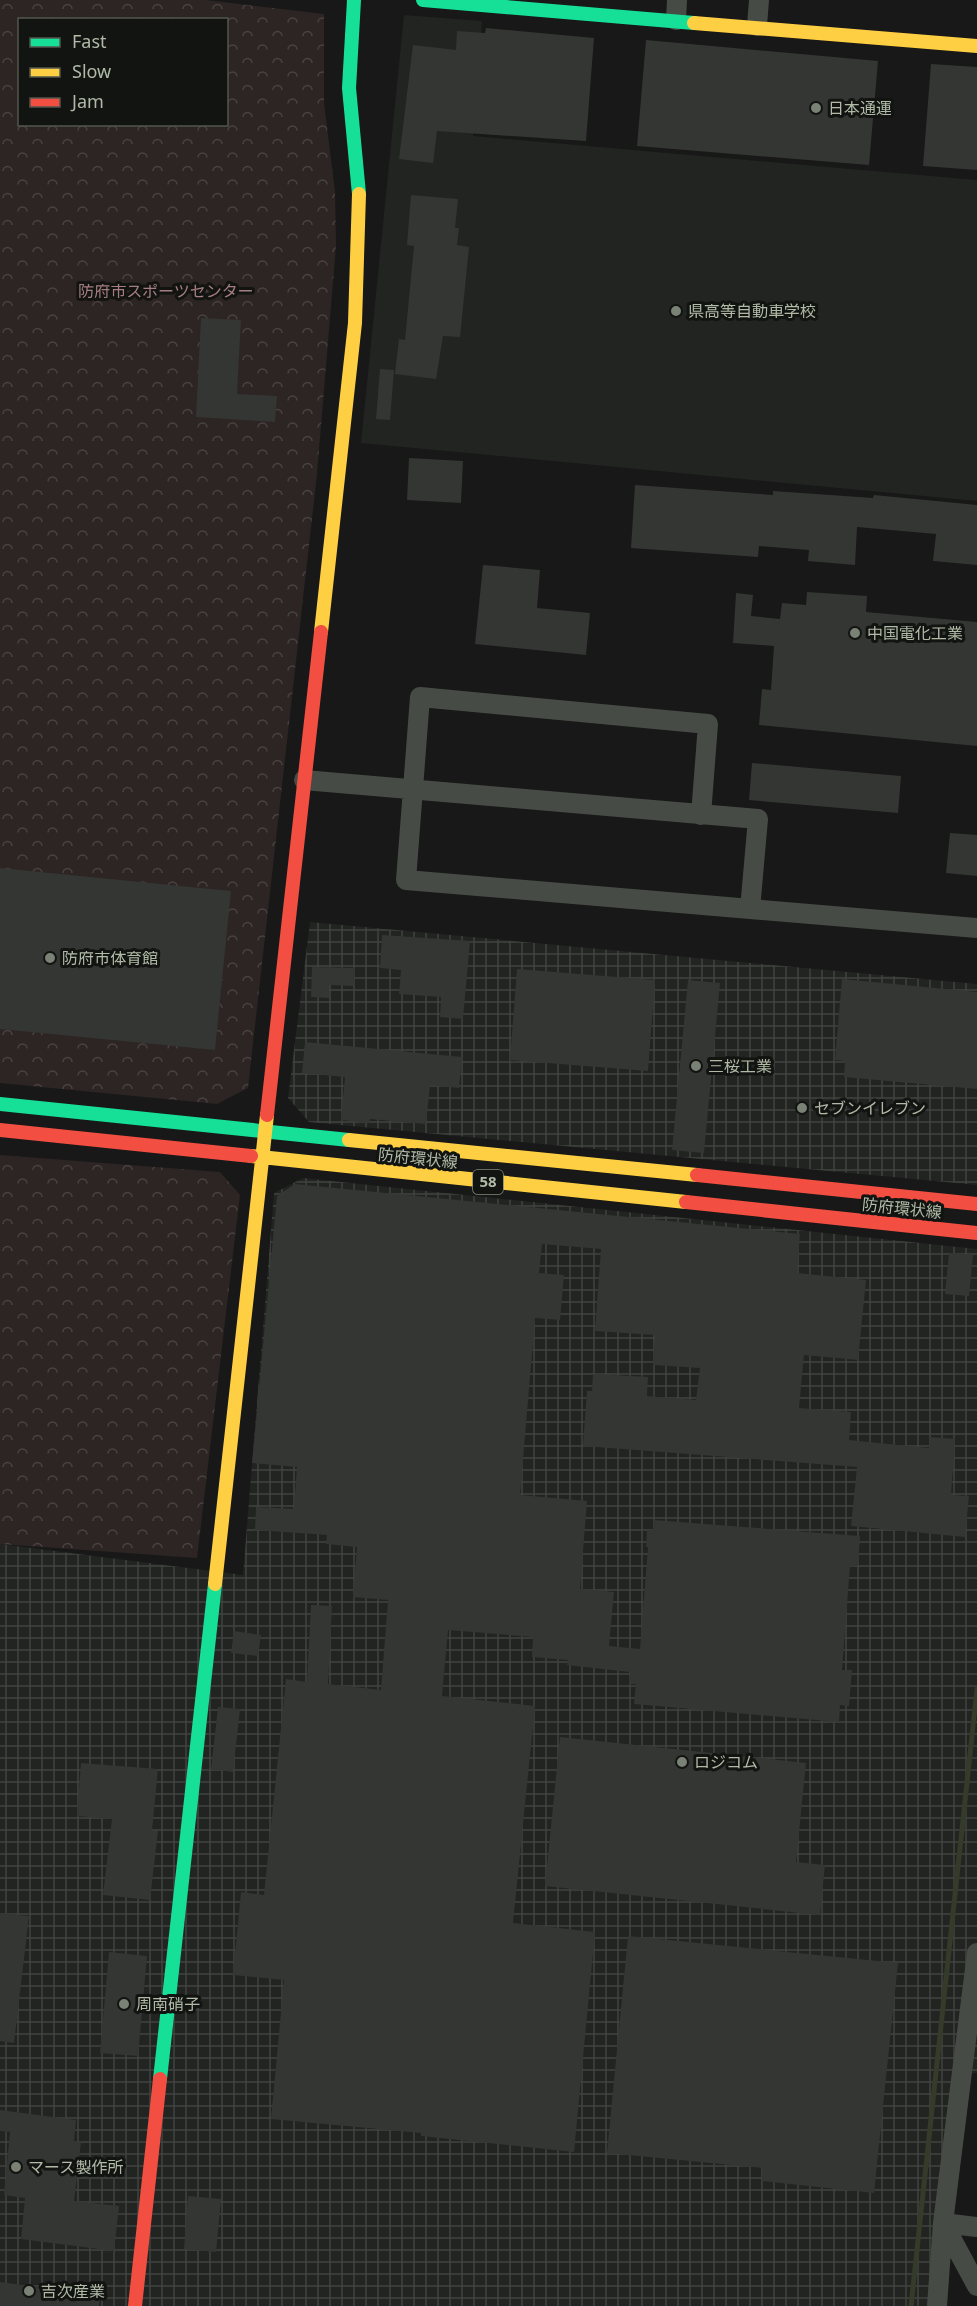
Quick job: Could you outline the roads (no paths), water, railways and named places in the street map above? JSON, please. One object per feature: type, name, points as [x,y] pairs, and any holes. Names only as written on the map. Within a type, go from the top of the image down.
[{"type":"street","points":[[135,2306],[355,322],[360,210],[349,88],[354,0]]},
{"type":"street","points":[[423,0],[758,26],[977,46]]},
{"type":"street","points":[[676,20],[677,0]]},
{"type":"street","points":[[758,26],[759,0]]},
{"type":"street","points":[[701,815],[708,724],[420,697],[406,880],[977,928]]},
{"type":"street","points":[[304,780],[758,819],[750,909]]},
{"type":"street","name":"防府環状線","points":[[0,1104],[977,1204]]},
{"type":"street","name":"防府環状線","points":[[0,1130],[977,1233]]},
{"type":"street","points":[[937,2306],[943,2223],[968,2074],[977,1953]]},
{"type":"street","points":[[943,2223],[977,2227]]},
{"type":"street","points":[[943,2223],[977,2286]]},
{"type":"waterway","points":[[911,2306],[977,1689]]},
{"type":"place","name":"日本通運","points":[[816,108]]},
{"type":"place","name":"県高等自動車学校","points":[[676,311]]},
{"type":"place","name":"中国電化工業","points":[[855,633]]},
{"type":"place","name":"防府市体育館","points":[[50,958]]},
{"type":"place","name":"三桜工業","points":[[696,1066]]},
{"type":"place","name":"セブンイレブン","points":[[802,1108]]},
{"type":"place","name":"ロジコム","points":[[682,1762]]},
{"type":"place","name":"周南硝子","points":[[124,2004]]},
{"type":"place","name":"マース製作所","points":[[16,2167]]},
{"type":"place","name":"吉次産業","points":[[29,2291]]},
{"type":"park label","name":"防府市スポーツセンター","points":[[166,291]]}]
